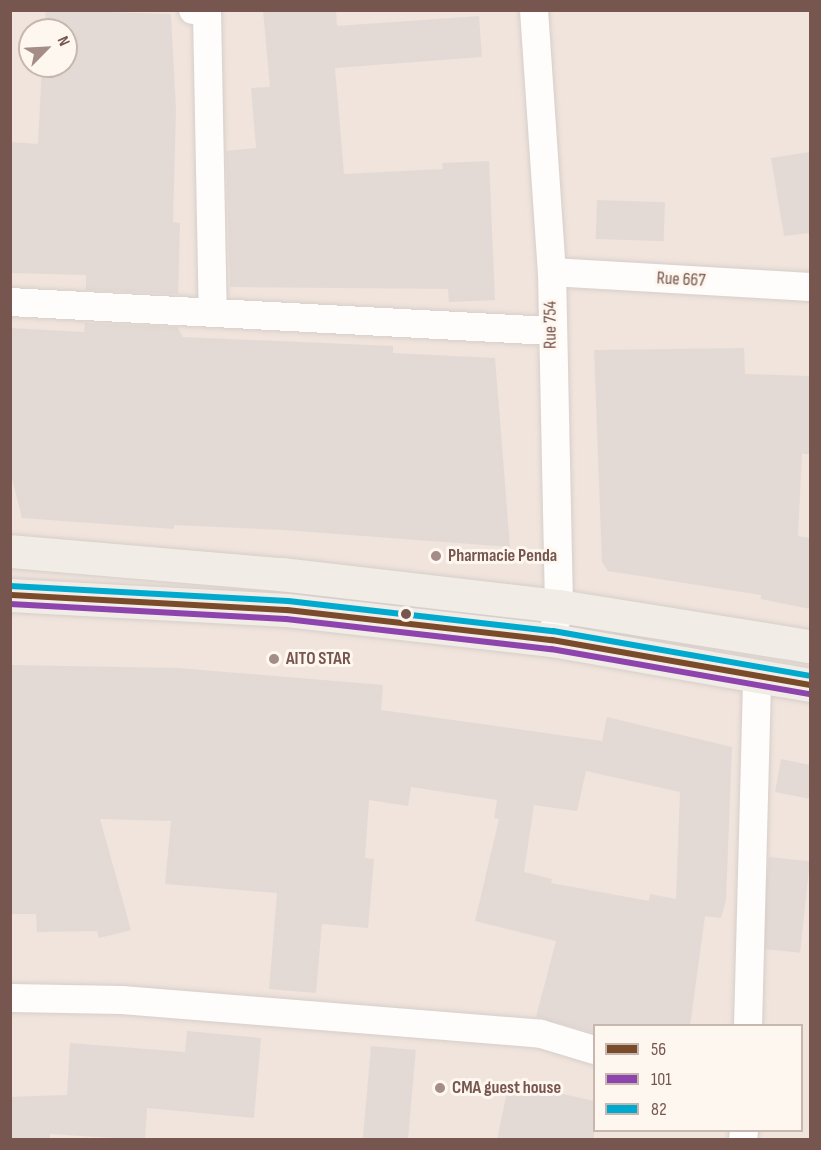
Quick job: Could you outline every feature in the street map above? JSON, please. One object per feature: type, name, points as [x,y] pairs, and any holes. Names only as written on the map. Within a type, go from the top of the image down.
[{"type":"main road","points":[[10,551],[281,574],[559,606],[810,646]]},
{"type":"main road","points":[[10,595],[287,610],[552,640],[810,685]]},
{"type":"street","name":"Rue 754","points":[[534,10],[552,272],[550,331],[559,606],[552,640]]},
{"type":"street","points":[[202,11],[213,313]]},
{"type":"street","name":"Rue 667","points":[[552,272],[810,287]]},
{"type":"street","points":[[10,302],[550,331]]},
{"type":"street","points":[[748,1024],[757,675]]},
{"type":"street","points":[[10,998],[122,1000],[530,1033],[593,1050]]},
{"type":"shaded area","points":[[11,11],[810,11],[810,1139],[11,1139]]},
{"type":"building","points":[[46,10],[171,14],[176,110],[173,222],[180,223],[178,294],[86,290],[86,275],[10,273],[10,142],[38,144],[41,78],[78,78],[78,18],[45,18]]},
{"type":"building","points":[[263,10],[336,10],[337,26],[479,16],[482,57],[335,68],[344,174],[443,169],[442,163],[489,161],[495,300],[449,302],[448,289],[230,287],[226,151],[256,148],[251,88],[270,87]]},
{"type":"building","points":[[810,152],[810,233],[784,236],[771,158]]},
{"type":"building","points":[[597,200],[665,202],[664,241],[596,239]]},
{"type":"building","points":[[85,323],[177,327],[183,337],[393,346],[393,353],[495,358],[510,547],[284,530],[174,525],[174,529],[22,518],[10,471],[10,328],[84,332]]},
{"type":"building","points":[[744,348],[745,374],[810,376],[810,454],[802,454],[798,536],[810,538],[810,609],[761,599],[761,595],[608,571],[602,562],[594,350]]},
{"type":"building","points":[[10,665],[178,668],[383,685],[381,710],[602,741],[607,717],[732,747],[726,900],[721,918],[705,916],[690,1024],[593,1024],[593,1033],[536,1017],[556,941],[475,921],[499,819],[494,818],[497,800],[411,787],[408,806],[369,800],[365,858],[374,859],[368,928],[322,924],[316,993],[269,989],[277,893],[165,884],[171,821],[100,819],[131,930],[99,938],[97,931],[37,932],[36,914],[10,914]],"holes":[[[586,771],[680,792],[676,899],[650,894],[649,901],[551,883],[552,879],[524,872],[534,805],[577,811]]]},
{"type":"building","points":[[781,759],[810,765],[810,799],[775,792]]},
{"type":"building","points":[[769,857],[810,861],[800,953],[759,948]]},
{"type":"building","points":[[187,1031],[261,1038],[254,1118],[147,1108],[145,1140],[50,1134],[50,1140],[10,1140],[10,1097],[67,1095],[70,1043],[185,1052]]},
{"type":"building","points":[[371,1046],[416,1050],[408,1140],[363,1140]]},
{"type":"building","points":[[509,1082],[593,1101],[594,1140],[497,1140]]},
{"type":"transit line","name":"82","points":[[10,586],[288,601],[553,631],[810,676]]},
{"type":"transit line","name":"56","points":[[10,595],[287,610],[552,640],[810,685]]},
{"type":"transit line","name":"101","points":[[10,604],[286,619],[551,649],[808,694]]},
{"type":"place","name":"Pharmacie Penda","points":[[436,556]]},
{"type":"place","name":"AITO STAR","points":[[274,659]]},
{"type":"place","name":"CMA guest house","points":[[440,1088]]}]
